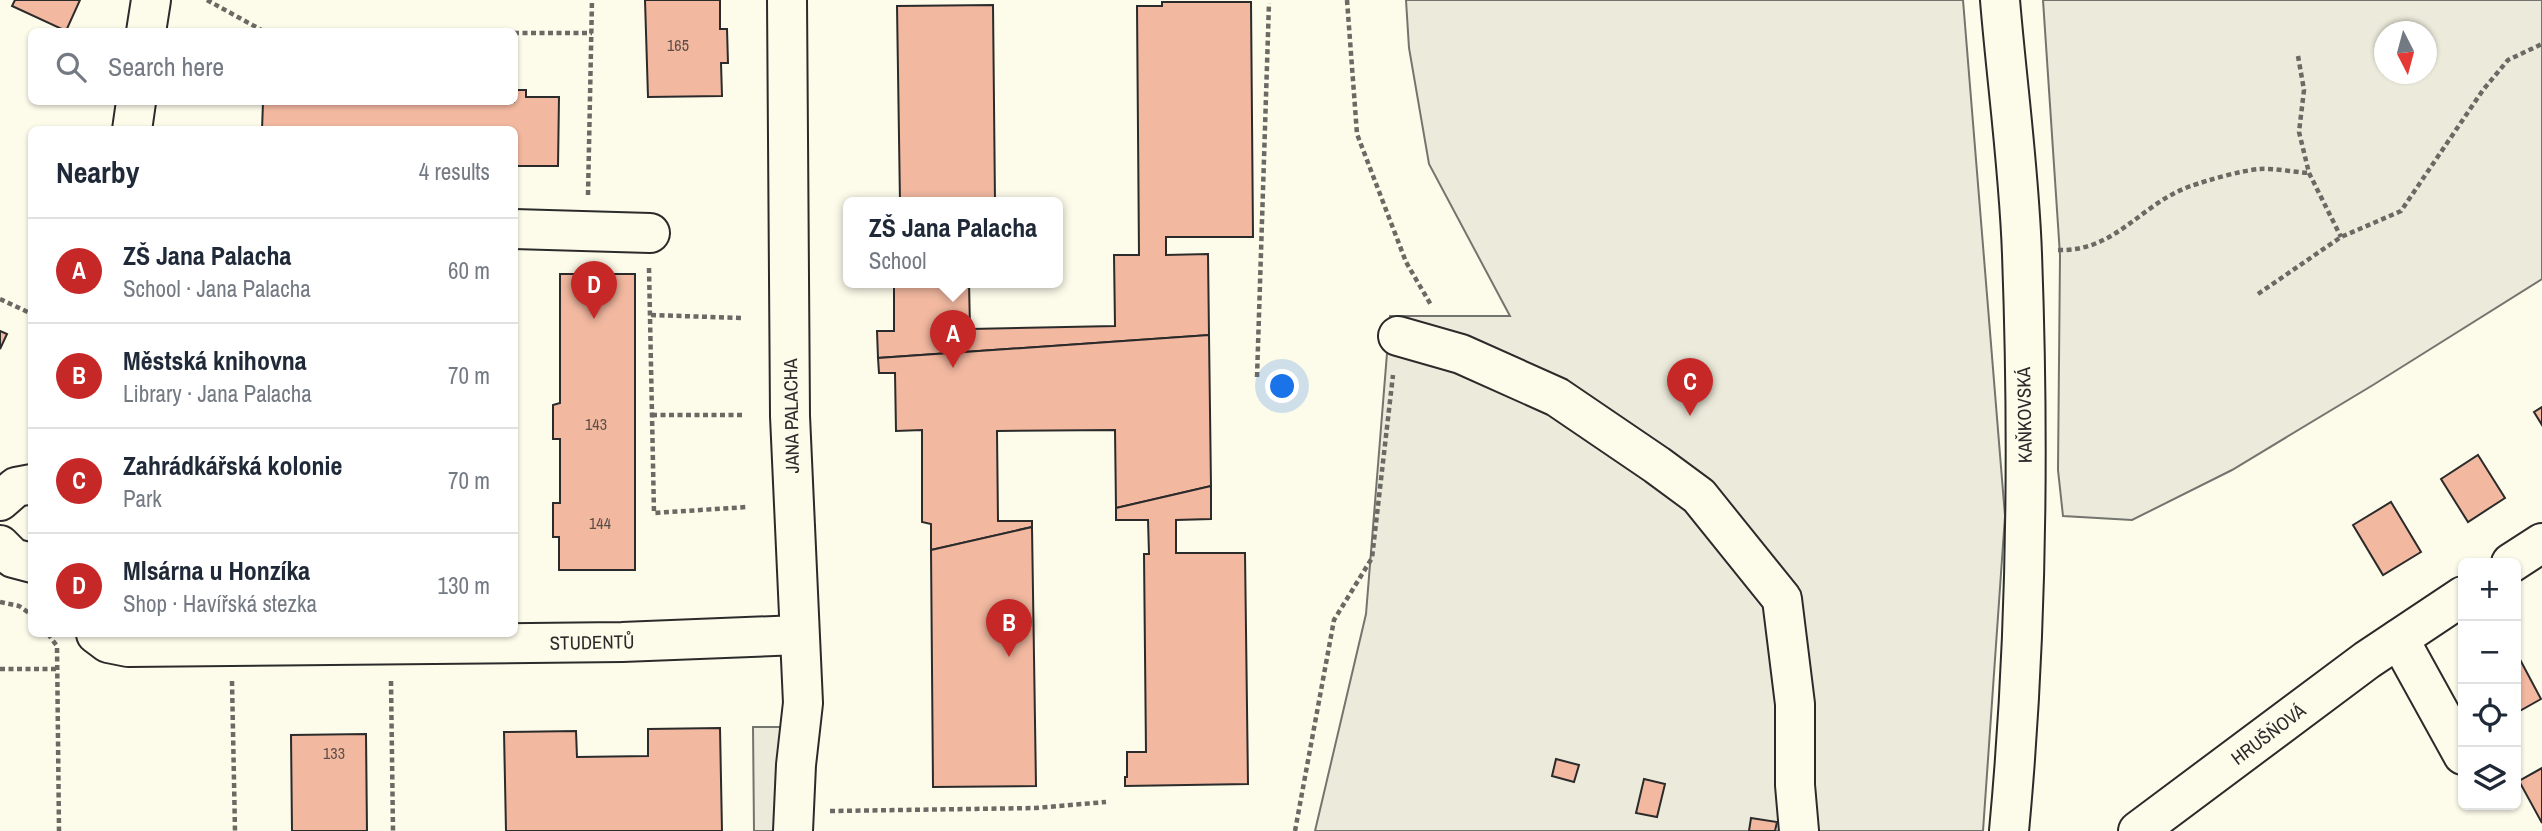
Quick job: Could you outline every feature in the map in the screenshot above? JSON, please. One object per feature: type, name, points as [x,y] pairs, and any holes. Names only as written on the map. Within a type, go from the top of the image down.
[{"type":"street","points":[[146,28],[150,0]]},
{"type":"street","name":"JANA PALACHA","points":[[788,0],[790,416],[803,703],[796,765],[809,821]]},
{"type":"street","name":"KAŇKOVSKÁ","points":[[2000,0],[2022,251],[2026,485],[2018,734],[2009,831]]},
{"type":"street","points":[[133,126],[136,105]]},
{"type":"street","points":[[518,229],[588,231],[649,246]]},
{"type":"street","points":[[1398,336],[1460,353],[1557,397],[1699,496],[1782,599],[1795,704],[1795,785],[1799,831]]},
{"type":"street","points":[[2519,558],[2542,543]]},
{"type":"street","points":[[0,545],[13,558],[28,562]]},
{"type":"street","name":"HRUŠŇOVÁ","points":[[2138,831],[2367,660],[2458,599]]},
{"type":"street","name":"STUDENTŮ","points":[[100,637],[108,643],[128,648],[634,642],[799,635]]},
{"type":"street","points":[[2399,639],[2459,747]]},
{"type":"path","points":[[207,0],[258,28]]},
{"type":"path","points":[[588,231],[592,0]]},
{"type":"path","points":[[1347,0],[1357,134],[1406,262],[1460,353]]},
{"type":"path","points":[[1256,377],[1269,3]]},
{"type":"path","points":[[518,33],[592,33]]},
{"type":"path","points":[[2258,294],[2341,237],[2401,211],[2483,90],[2508,60],[2542,44]]},
{"type":"path","points":[[2298,56],[2304,90],[2300,132],[2309,173],[2341,237]]},
{"type":"path","points":[[2022,251],[2077,251],[2115,236],[2151,207],[2190,186],[2260,169],[2309,173]]},
{"type":"path","points":[[649,246],[654,513],[747,507]]},
{"type":"path","points":[[0,299],[28,312]]},
{"type":"path","points":[[651,315],[741,318]]},
{"type":"path","points":[[1295,831],[1335,620],[1372,558],[1398,336]]},
{"type":"path","points":[[652,415],[744,415]]},
{"type":"path","points":[[0,602],[19,606],[28,612]]},
{"type":"path","points":[[50,637],[57,646],[59,831]]},
{"type":"path","points":[[0,669],[57,669]]},
{"type":"path","points":[[391,678],[393,831]]},
{"type":"path","points":[[232,680],[235,831]]},
{"type":"path","points":[[809,821],[1105,802]]},
{"type":"shaded area","points":[[1406,0],[1963,0],[2005,516],[1983,831],[1315,831],[1366,614],[1390,316],[1510,316],[1429,164],[1409,48]]},
{"type":"shaded area","points":[[2043,0],[2542,0],[2542,279],[2232,470],[2132,520],[2063,516],[2058,470],[2060,255]]},
{"type":"shaded area","points":[[753,727],[785,727],[786,831],[754,831]]},
{"type":"building","points":[[15,0],[80,0],[67,28],[60,28],[12,6]]},
{"type":"building","points":[[645,0],[720,0],[720,29],[727,29],[728,63],[721,63],[722,96],[648,97]]},
{"type":"building","points":[[1162,2],[1251,2],[1253,237],[1166,237],[1166,255],[1208,254],[1209,335],[878,358],[877,331],[894,331],[894,288],[969,288],[970,329],[1115,326],[1114,255],[1139,255],[1137,6],[1162,6]]},
{"type":"building","points":[[993,5],[995,197],[900,197],[897,6]]},
{"type":"building","points":[[518,90],[526,90],[526,97],[559,97],[558,166],[518,166],[518,126],[262,126],[263,105],[518,105]]},
{"type":"building","points":[[560,274],[635,274],[635,570],[559,570],[559,537],[553,537],[553,503],[560,503],[560,439],[553,439],[553,405],[560,403]]},
{"type":"building","points":[[0,331],[7,334],[0,349]]},
{"type":"building","points":[[1209,335],[1211,486],[1116,508],[1115,430],[997,431],[998,521],[1032,521],[1032,527],[931,550],[931,524],[922,522],[922,430],[896,431],[895,373],[879,373],[878,358]]},
{"type":"building","points":[[2542,407],[2542,425],[2534,412]]},
{"type":"building","points":[[2478,455],[2505,498],[2468,522],[2441,479]]},
{"type":"building","points":[[1211,486],[1211,519],[1176,520],[1176,553],[1245,553],[1248,784],[1125,786],[1127,752],[1146,752],[1144,554],[1149,554],[1148,520],[1116,520],[1116,508]]},
{"type":"building","points":[[2391,502],[2421,552],[2383,575],[2353,525]]},
{"type":"building","points":[[1032,527],[1036,786],[933,787],[931,550]]},
{"type":"building","points":[[2521,661],[2541,699],[2521,710]]},
{"type":"building","points":[[720,728],[722,831],[506,831],[504,732],[576,731],[577,757],[648,756],[648,729]]},
{"type":"building","points":[[366,734],[367,831],[292,831],[291,735]]},
{"type":"building","points":[[1556,759],[1579,765],[1574,782],[1552,776]]},
{"type":"building","points":[[2542,768],[2542,823],[2521,785],[2521,780]]},
{"type":"building","points":[[1644,779],[1665,784],[1657,817],[1636,813]]},
{"type":"building","points":[[1751,818],[1777,822],[1775,831],[1749,831]]},
{"type":"place","name":"Mlsárna u Honzíka","points":[[594,319]]},
{"type":"place","name":"ZŠ Jana Palacha","points":[[953,368]]},
{"type":"place","name":"Zahrádkářská kolonie","points":[[1690,416]]},
{"type":"place","name":"Městská knihovna","points":[[1009,657]]}]
